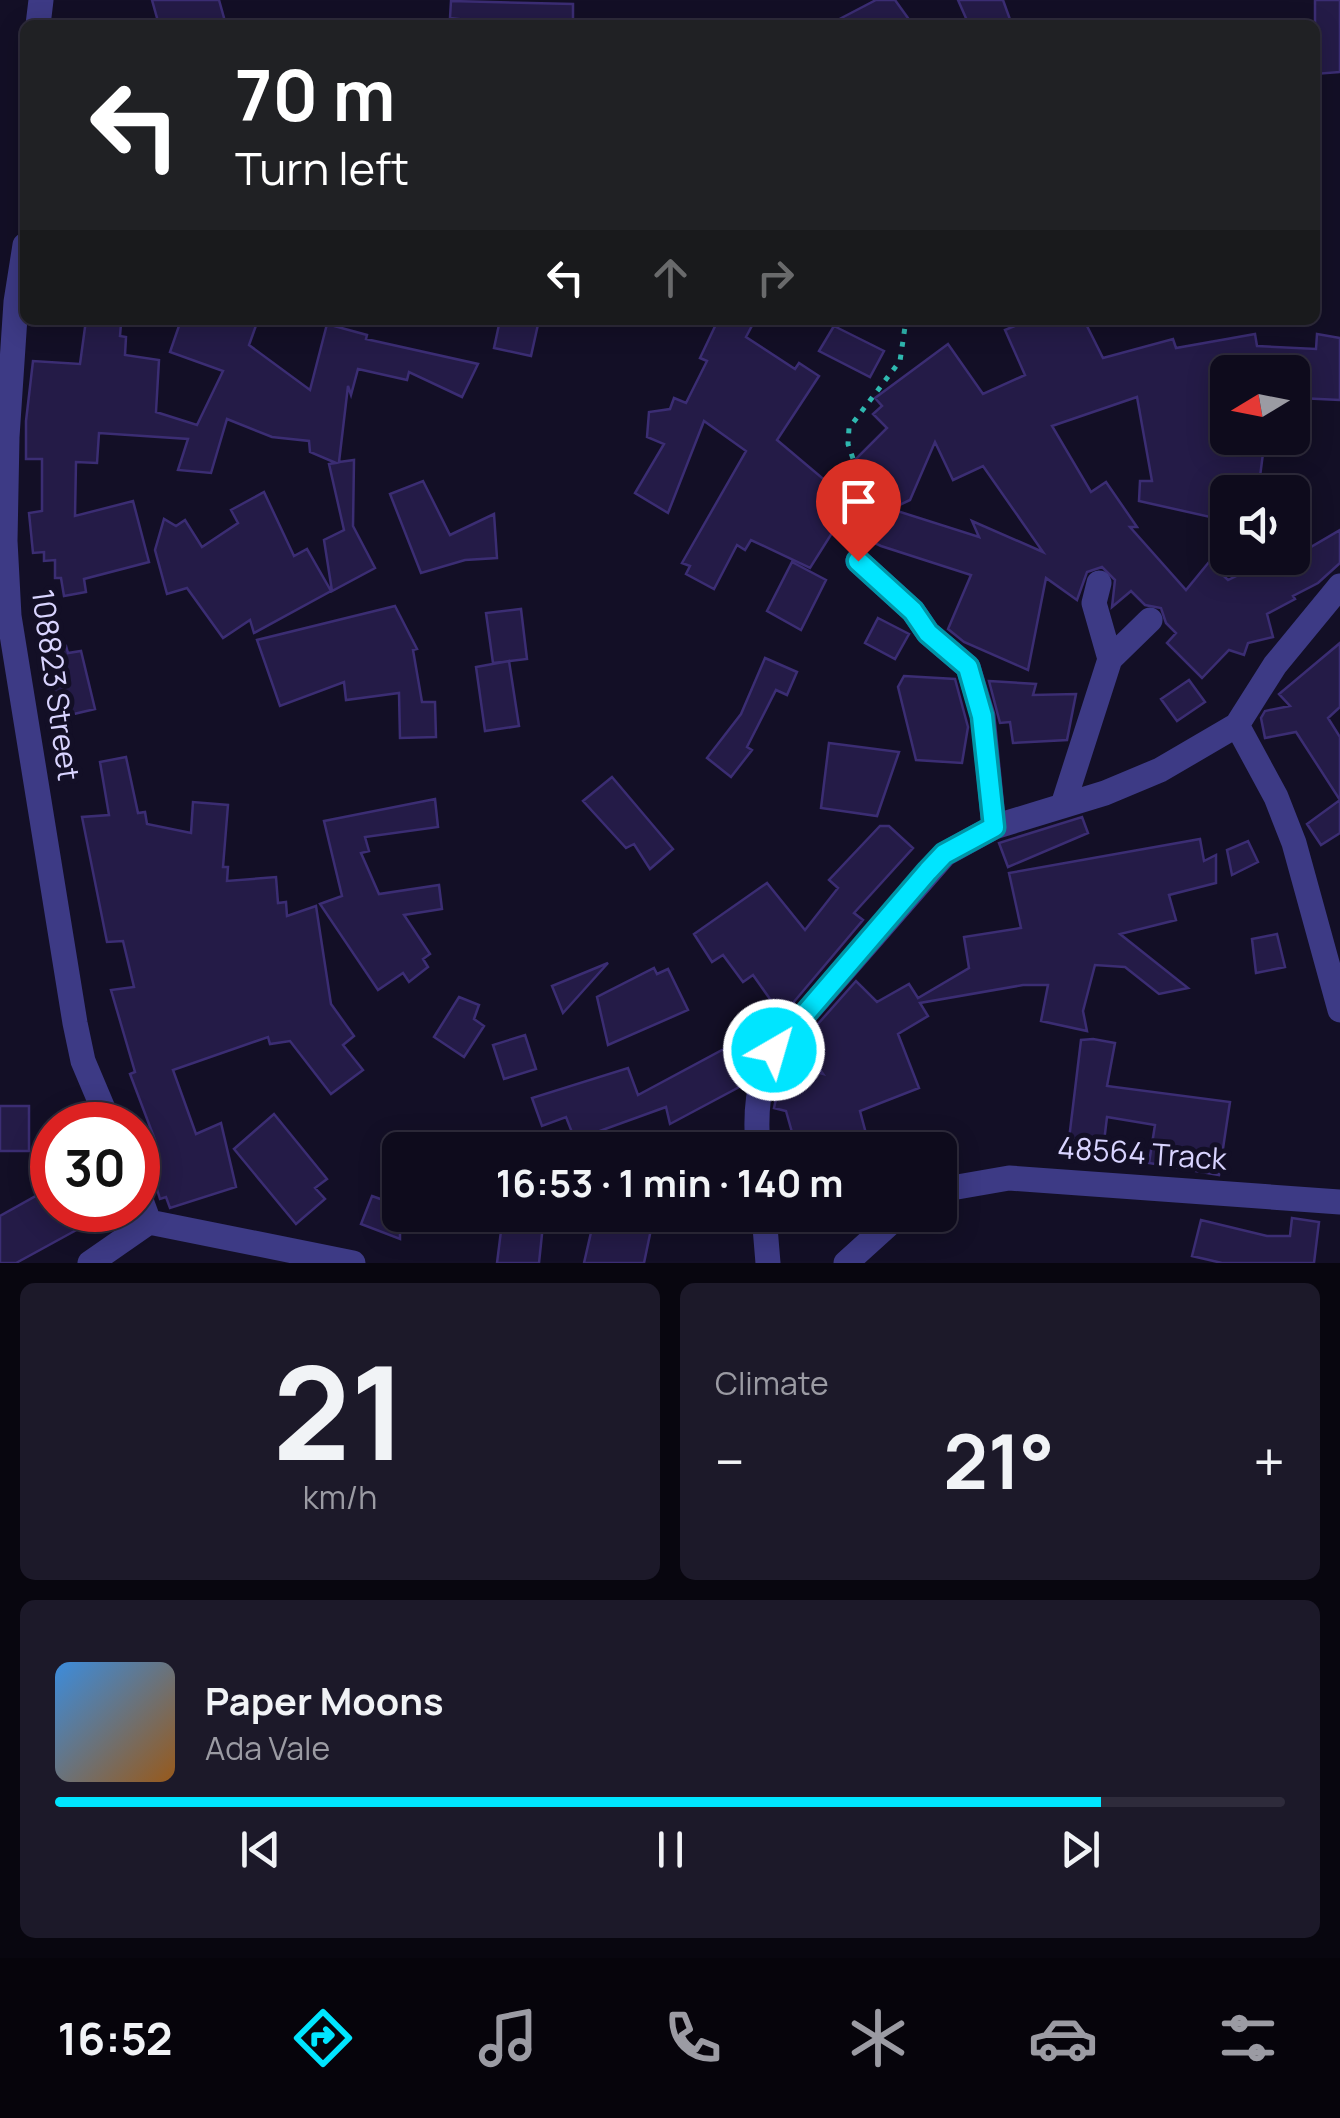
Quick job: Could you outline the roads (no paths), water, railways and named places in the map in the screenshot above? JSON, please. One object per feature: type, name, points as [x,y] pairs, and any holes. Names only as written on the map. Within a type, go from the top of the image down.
[{"type":"street","name":"108823 Street","points":[[20,296],[8,418],[5,541],[9,616],[75,1023],[84,1061],[101,1102]]},
{"type":"street","points":[[858,561],[913,611],[928,633],[968,667],[982,716],[994,827]]},
{"type":"street","points":[[1099,582],[1094,603],[1110,659]]},
{"type":"street","points":[[758,1132],[762,1074],[791,1026],[944,854],[994,827],[1160,770],[1238,726],[1275,664],[1340,586]]},
{"type":"street","points":[[1064,806],[1110,659],[1150,620]]},
{"type":"street","points":[[1238,726],[1276,797],[1294,844],[1340,1010]]},
{"type":"street","name":"48564 Track","points":[[957,1187],[1008,1178],[1340,1202]]},
{"type":"street","points":[[160,1224],[353,1263]]},
{"type":"street","points":[[90,1263],[135,1232]]},
{"type":"street","points":[[765,1232],[768,1263]]},
{"type":"street","points":[[846,1263],[881,1232]]}]
